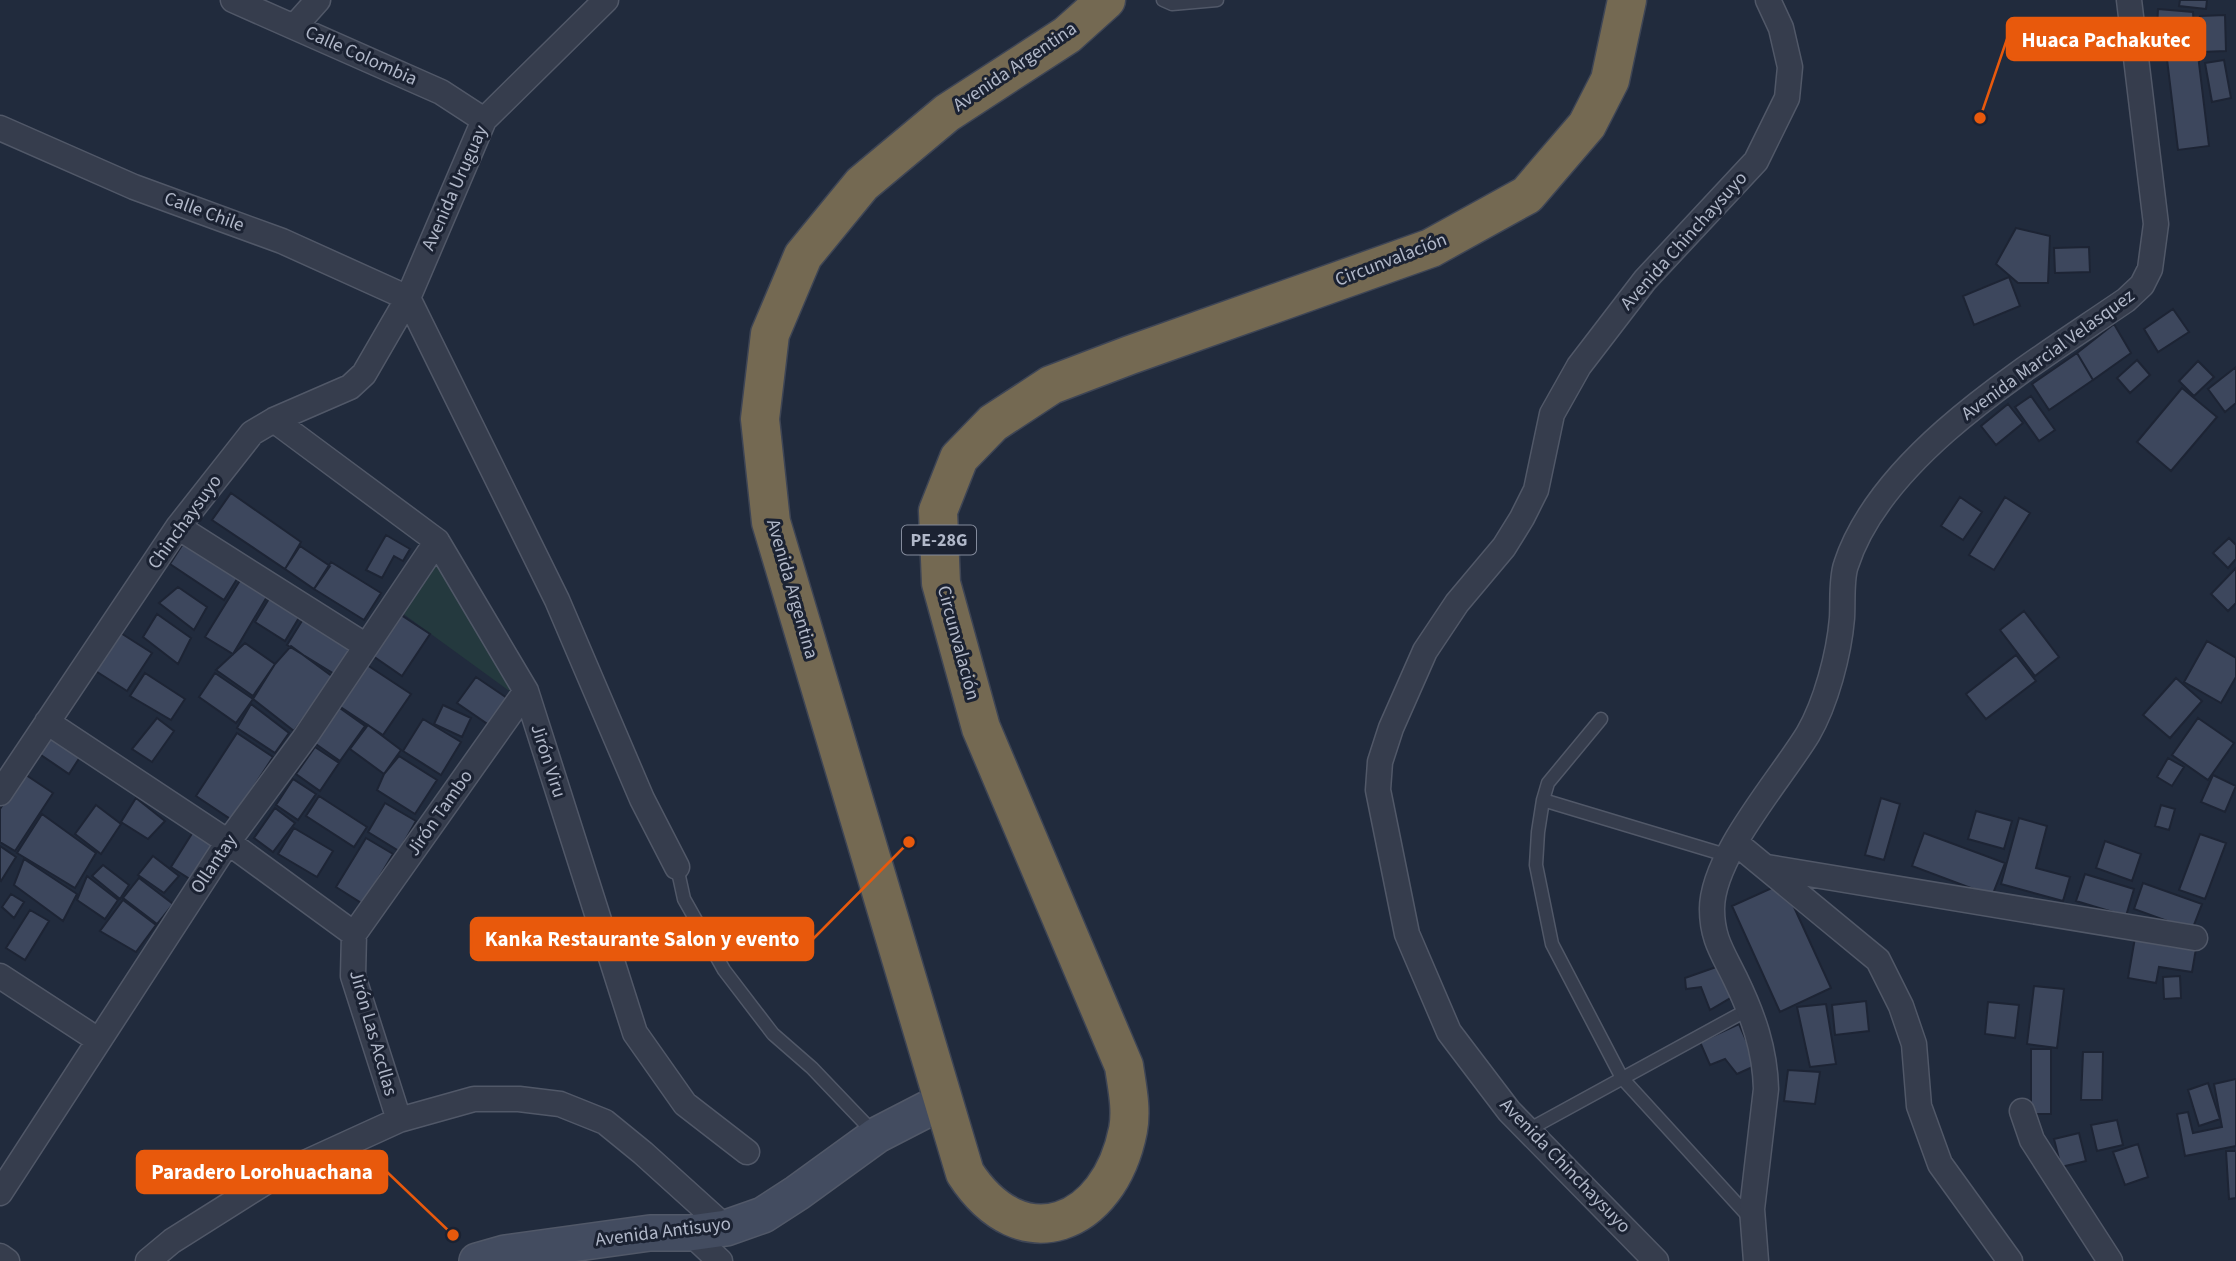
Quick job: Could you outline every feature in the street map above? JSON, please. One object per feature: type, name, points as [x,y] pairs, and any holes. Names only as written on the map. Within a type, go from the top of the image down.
[{"type":"highway","name":"Avenida Argentina","points":[[943,1101],[771,522],[760,419],[770,334],[803,256],[862,184],[947,113],[1067,34],[1106,0]]},
{"type":"highway","name":"Circunvalación","points":[[943,1101],[965,1173],[972,1186],[1001,1218],[1015,1225],[1031,1228],[1051,1228],[1068,1223],[1089,1210],[1105,1189],[1120,1161],[1129,1127],[1130,1104],[1124,1066],[981,728],[941,583],[938,511],[959,458],[993,423],[1051,385],[1431,248],[1527,195],[1587,125],[1593,114],[1610,80],[1627,0]]},
{"type":"street","name":"Calle Colombia","points":[[233,0],[441,92],[484,120]]},
{"type":"street","points":[[294,27],[318,0]]},
{"type":"street","name":"Avenida Uruguay","points":[[408,298],[484,120],[606,0]]},
{"type":"street","name":"Avenida Chinchaysuyo","points":[[1656,1261],[1509,1111],[1449,1032],[1407,934],[1378,790],[1380,762],[1391,728],[1425,651],[1457,603],[1504,547],[1522,518],[1536,489],[1552,414],[1578,366],[1645,280],[1756,161],[1787,98],[1790,66],[1781,28],[1768,0]]},
{"type":"street","name":"Avenida Marcial Velasquez","points":[[1756,1261],[1752,1209],[1766,1071],[1759,1034],[1714,935],[1712,906],[1720,873],[1748,820],[1809,733],[1828,687],[1840,635],[1845,568],[1860,534],[1903,471],[1979,401],[2126,300],[2142,285],[2146,277],[2152,257],[2156,224],[2129,0]]},
{"type":"street","name":"Calle Chile","points":[[0,128],[134,187],[282,241],[408,298]]},
{"type":"street","points":[[408,298],[557,600],[642,799],[677,867]]},
{"type":"street","name":"Chinchaysuyo","points":[[0,793],[178,527],[252,433],[274,420],[350,387],[364,374],[408,298]]},
{"type":"street","name":"Jirón Viru","points":[[274,420],[438,541],[526,691],[635,1032],[685,1104],[747,1152]]},
{"type":"street","points":[[178,527],[366,646]]},
{"type":"street","name":"Ollantay","points":[[0,1193],[228,842],[306,736],[438,541]]},
{"type":"street","name":"Jirón Tambo","points":[[354,934],[526,691]]},
{"type":"street","points":[[47,722],[228,842],[354,934]]},
{"type":"street","points":[[1733,850],[1765,867],[1878,960],[1901,1006],[1914,1044],[1919,1106],[1940,1164],[2010,1261]]},
{"type":"street","points":[[1765,867],[2194,937]]},
{"type":"street","name":"Jirón Las Accllas","points":[[354,934],[353,976],[399,1119]]},
{"type":"street","points":[[0,976],[97,1040]]},
{"type":"street","points":[[148,1261],[172,1241],[272,1178],[399,1119],[474,1099],[519,1099],[560,1104],[605,1122],[726,1227]]},
{"type":"street","name":"Avenida Antisuyo","points":[[477,1261],[505,1253],[650,1233],[690,1233],[726,1227],[763,1215],[877,1135],[943,1101]]},
{"type":"street","points":[[2022,1111],[2032,1140],[2110,1261]]},
{"type":"street","points":[[690,1233],[720,1261]]},
{"type":"street","points":[[0,1256],[7,1261]]},
{"type":"lane","points":[[1163,0],[1172,4],[1217,0]]},
{"type":"lane","points":[[1601,719],[1548,783],[1544,800],[1535,865],[1552,944],[1622,1079],[1753,1221]]},
{"type":"lane","points":[[1544,800],[1733,850]]},
{"type":"lane","points":[[677,867],[684,900],[724,970],[773,1034],[812,1068],[877,1135]]},
{"type":"lane","points":[[1528,1130],[1749,1009]]},
{"type":"green space","points":[[435,563],[444,564],[516,693],[508,690],[398,610]]},
{"type":"building","points":[[2180,0],[2207,0],[2206,9],[2179,6]]},
{"type":"building","points":[[2158,9],[2193,12],[2195,46],[2156,47]]},
{"type":"building","points":[[2225,15],[2226,51],[2201,52],[2200,16]]},
{"type":"building","points":[[2198,55],[2209,146],[2178,150],[2167,59]]},
{"type":"building","points":[[2224,60],[2231,98],[2212,102],[2205,63]]},
{"type":"building","points":[[2016,228],[2050,236],[2048,283],[2018,283],[1996,264]]},
{"type":"building","points":[[2089,247],[2090,272],[2055,273],[2054,248]]},
{"type":"building","points":[[2009,277],[2020,306],[1974,325],[1963,296]]},
{"type":"building","points":[[2173,309],[2189,332],[2158,352],[2144,329]]},
{"type":"building","points":[[2114,324],[2131,353],[2093,380],[2077,353]]},
{"type":"building","points":[[2077,353],[2093,380],[2049,410],[2032,384]]},
{"type":"building","points":[[2137,360],[2150,375],[2130,393],[2117,378]]},
{"type":"building","points":[[2198,361],[2214,377],[2194,396],[2179,381]]},
{"type":"building","points":[[2236,367],[2236,403],[2225,412],[2208,389]]},
{"type":"building","points":[[2182,388],[2217,417],[2171,471],[2137,442]]},
{"type":"building","points":[[2031,396],[2055,430],[2039,441],[2015,407]]},
{"type":"building","points":[[2008,404],[2023,423],[1996,445],[1981,426]]},
{"type":"building","points":[[231,493],[301,542],[285,569],[212,520]]},
{"type":"building","points":[[1960,497],[1982,512],[1963,540],[1941,526]]},
{"type":"building","points":[[2005,497],[2030,513],[1994,570],[1969,555]]},
{"type":"building","points":[[386,535],[410,549],[403,561],[394,556],[382,578],[366,570]]},
{"type":"building","points":[[188,536],[242,571],[224,600],[170,564]]},
{"type":"building","points":[[2229,538],[2236,545],[2236,559],[2228,568],[2213,553]]},
{"type":"building","points":[[300,546],[330,566],[314,589],[285,569]]},
{"type":"building","points":[[331,562],[381,593],[364,620],[314,589]]},
{"type":"building","points":[[2236,568],[2236,603],[2228,611],[2211,594]]},
{"type":"building","points":[[244,574],[271,590],[233,654],[205,637]]},
{"type":"building","points":[[178,587],[207,607],[194,630],[159,603]]},
{"type":"building","points":[[273,592],[303,611],[285,641],[255,622]]},
{"type":"building","points":[[2024,611],[2059,657],[2035,676],[2000,630]]},
{"type":"building","points":[[157,614],[191,638],[178,664],[143,637]]},
{"type":"building","points":[[401,615],[430,634],[402,676],[373,656]]},
{"type":"building","points":[[305,616],[354,646],[336,675],[287,645]]},
{"type":"building","points":[[116,630],[152,653],[127,691],[91,668]]},
{"type":"building","points":[[2207,641],[2236,658],[2236,677],[2221,703],[2184,682]]},
{"type":"building","points":[[245,643],[275,664],[253,696],[216,670]]},
{"type":"building","points":[[291,646],[333,677],[294,731],[253,699],[275,664]]},
{"type":"building","points":[[2016,655],[2036,681],[1986,719],[1966,694]]},
{"type":"building","points":[[364,663],[411,694],[383,735],[336,704]]},
{"type":"building","points":[[145,673],[185,699],[171,720],[130,696]]},
{"type":"building","points":[[215,673],[253,699],[236,723],[199,697]]},
{"type":"building","points":[[476,677],[507,698],[489,725],[457,703]]},
{"type":"building","points":[[2176,678],[2202,701],[2170,738],[2143,715]]},
{"type":"building","points":[[251,704],[289,733],[275,753],[237,728]]},
{"type":"building","points":[[443,705],[471,718],[462,737],[434,724]]},
{"type":"building","points":[[337,706],[365,726],[340,761],[313,742]]},
{"type":"building","points":[[157,718],[174,731],[152,762],[132,749]]},
{"type":"building","points":[[2198,718],[2234,743],[2208,780],[2172,755]]},
{"type":"building","points":[[423,719],[461,742],[441,775],[403,751]]},
{"type":"building","points":[[368,725],[401,750],[384,774],[350,749]]},
{"type":"building","points":[[237,733],[273,757],[232,820],[196,796]]},
{"type":"building","points":[[51,736],[80,757],[69,774],[38,753]]},
{"type":"building","points":[[315,747],[339,763],[320,791],[296,774]]},
{"type":"building","points":[[399,756],[437,780],[415,814],[377,790],[384,774]]},
{"type":"building","points":[[2168,758],[2184,767],[2172,786],[2157,777]]},
{"type":"building","points":[[23,773],[53,793],[15,851],[0,842],[0,809]]},
{"type":"building","points":[[2213,775],[2236,786],[2225,812],[2201,802]]},
{"type":"building","points":[[293,779],[316,794],[298,820],[276,805]]},
{"type":"building","points":[[319,796],[367,827],[354,847],[306,816]]},
{"type":"building","points":[[136,798],[165,821],[148,839],[121,822]]},
{"type":"building","points":[[1881,798],[1900,804],[1884,860],[1865,855]]},
{"type":"building","points":[[385,803],[416,821],[399,851],[368,832]]},
{"type":"building","points":[[96,805],[121,824],[101,854],[75,834]]},
{"type":"building","points":[[2161,805],[2175,809],[2169,830],[2155,826]]},
{"type":"building","points":[[275,808],[295,823],[273,852],[254,838]]},
{"type":"building","points":[[1976,811],[2012,821],[2004,849],[1968,839]]},
{"type":"building","points":[[42,814],[96,853],[75,888],[17,853]]},
{"type":"building","points":[[2019,818],[2047,826],[2036,868],[2070,877],[2063,901],[2001,884]]},
{"type":"building","points":[[294,828],[333,851],[317,877],[278,854]]},
{"type":"building","points":[[193,832],[215,846],[193,881],[171,867]]},
{"type":"building","points":[[1924,833],[2005,863],[1992,896],[1912,866]]},
{"type":"building","points":[[2200,834],[2226,843],[2205,899],[2179,890]]},
{"type":"building","points":[[366,838],[393,854],[363,904],[336,887]]},
{"type":"building","points":[[2105,841],[2141,854],[2132,881],[2096,868]]},
{"type":"building","points":[[0,846],[16,857],[1,881],[0,880]]},
{"type":"building","points":[[153,856],[179,876],[164,893],[138,875]]},
{"type":"building","points":[[24,859],[77,894],[63,921],[14,885]]},
{"type":"building","points":[[103,865],[129,885],[120,899],[92,876]]},
{"type":"building","points":[[2085,874],[2134,889],[2126,916],[2076,901]]},
{"type":"building","points":[[87,876],[118,900],[105,919],[77,900]]},
{"type":"building","points":[[139,878],[173,904],[157,924],[123,898]]},
{"type":"building","points":[[1783,883],[1831,988],[1780,1012],[1732,906]]},
{"type":"building","points":[[2143,883],[2202,904],[2192,930],[2134,909]]},
{"type":"building","points":[[11,894],[24,902],[14,918],[2,907]]},
{"type":"building","points":[[123,900],[156,925],[136,952],[100,931]]},
{"type":"building","points":[[30,910],[49,921],[25,960],[6,948]]},
{"type":"building","points":[[2136,932],[2197,943],[2192,972],[2159,967],[2156,983],[2128,978]]},
{"type":"building","points":[[1719,966],[1732,997],[1710,1010],[1701,987],[1686,989],[1685,978]]},
{"type":"building","points":[[2180,976],[2181,998],[2164,999],[2163,977]]},
{"type":"building","points":[[2034,986],[2064,989],[2057,1048],[2027,1044]]},
{"type":"building","points":[[1866,1001],[1869,1031],[1835,1035],[1832,1005]]},
{"type":"building","points":[[1988,1002],[2019,1005],[2015,1038],[1985,1034]]},
{"type":"building","points":[[1826,1004],[1836,1064],[1810,1067],[1797,1007]]},
{"type":"building","points":[[1739,1024],[1757,1065],[1737,1074],[1725,1059],[1710,1065],[1700,1042]]},
{"type":"building","points":[[2031,1049],[2051,1049],[2051,1114],[2031,1114]]},
{"type":"building","points":[[2083,1052],[2103,1052],[2102,1100],[2081,1100]]},
{"type":"building","points":[[1788,1070],[1820,1072],[1815,1104],[1784,1101]]},
{"type":"building","points":[[2236,1079],[2236,1146],[2185,1156],[2177,1114],[2188,1112],[2193,1133],[2222,1127],[2214,1084]]},
{"type":"building","points":[[2208,1083],[2220,1119],[2199,1126],[2188,1090]]},
{"type":"building","points":[[2117,1120],[2123,1145],[2097,1151],[2091,1125]]},
{"type":"building","points":[[2079,1133],[2086,1161],[2061,1167],[2054,1139]]},
{"type":"building","points":[[2138,1144],[2148,1177],[2125,1185],[2113,1152]]},
{"type":"building","points":[[2226,1151],[2236,1151],[2236,1198],[2229,1199]]},
{"type":"place","name":"Huaca Pachakutec","points":[[1980,118]]},
{"type":"place","name":"Kanka Restaurante Salon y evento","points":[[909,842]]},
{"type":"place","name":"Paradero Lorohuachana","points":[[453,1235]]}]
